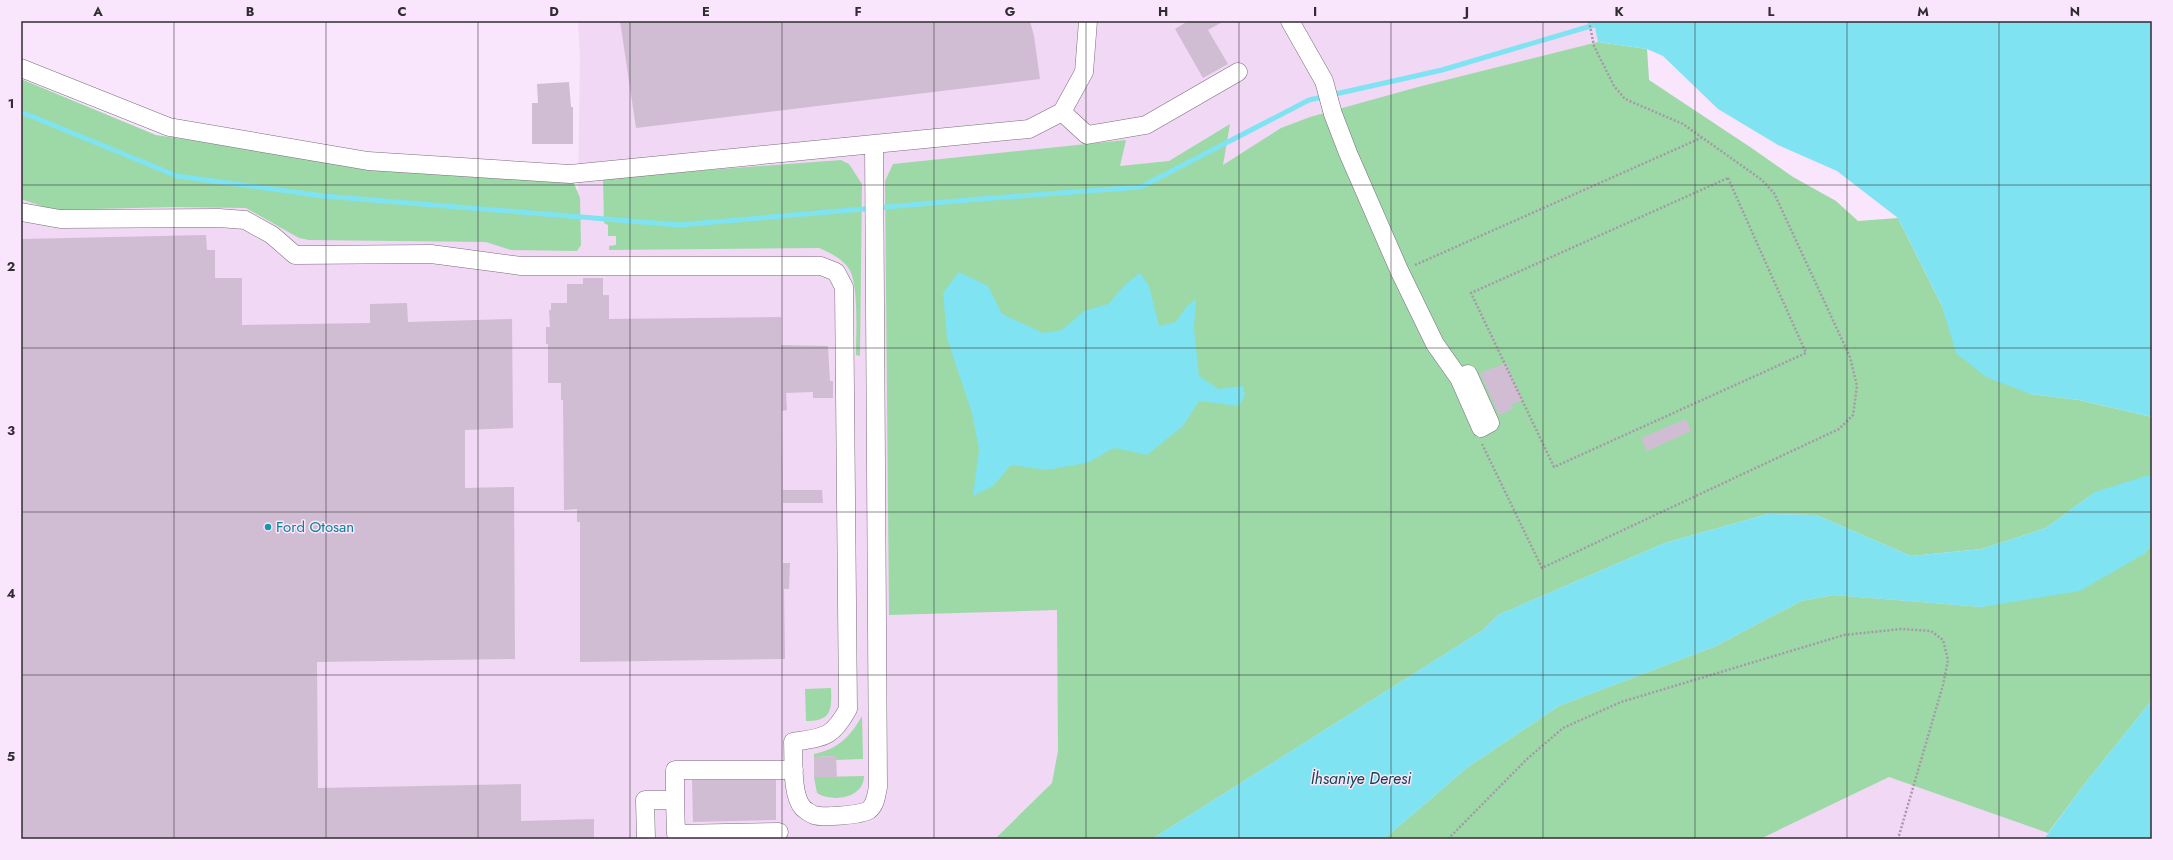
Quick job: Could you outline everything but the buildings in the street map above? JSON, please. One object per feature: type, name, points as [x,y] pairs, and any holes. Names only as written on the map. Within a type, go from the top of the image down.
[{"type":"street","points":[[21,68],[169,127],[368,161],[570,174],[1029,129],[1062,112],[1084,72],[1088,21]]},
{"type":"street","points":[[1290,21],[1324,81],[1333,114],[1348,153],[1400,272],[1435,344],[1459,378],[1480,428]]},
{"type":"street","points":[[1062,112],[1087,135],[1146,125],[1238,72]]},
{"type":"street","points":[[21,212],[60,219],[218,218],[245,220],[272,235],[295,255],[431,254],[521,266],[821,266],[836,272],[844,287],[848,709],[838,727],[824,737],[793,742],[794,770],[798,799],[804,808],[814,815],[858,814],[869,809],[876,802],[878,780],[874,144]]},
{"type":"street","points":[[779,832],[676,834],[675,770],[794,770]]},
{"type":"street","points":[[646,839],[645,800],[675,800]]},
{"type":"path","points":[[1480,428],[1479,438],[1542,568],[1839,429],[1853,415],[1857,386],[1850,357],[1774,193],[1762,180],[1683,124],[1625,99],[1614,86],[1594,46],[1589,21]]},
{"type":"path","points":[[1400,272],[1702,137]]},
{"type":"path","points":[[1728,178],[1806,353],[1554,467],[1471,293],[1728,178]]},
{"type":"path","points":[[1448,839],[1527,759],[1563,728],[1622,702],[1844,635],[1901,629],[1931,631],[1943,640],[1948,660],[1943,686],[1898,839]]},
{"type":"shaded area","name":"Ford Otosan","points":[[578,21],[1594,21],[1598,42],[1647,49],[1649,80],[1793,177],[1836,201],[1560,587],[2144,554],[2152,544],[2152,700],[2086,782],[2044,839],[21,839],[21,84],[153,140],[488,184],[578,190],[580,57]]},
{"type":"green space","points":[[1598,42],[1647,49],[1649,80],[1793,177],[1836,201],[1858,221],[1898,218],[1942,306],[1959,355],[2030,394],[2079,400],[2152,417],[2152,475],[2091,495],[2046,528],[1982,549],[1911,556],[1816,515],[1768,514],[1665,543],[1498,615],[1483,630],[1152,839],[995,839],[1052,783],[1058,751],[1057,610],[889,615],[885,181],[893,164],[1126,140],[1120,166],[1169,161],[1230,124],[1223,165],[1281,128],[1310,117],[1418,87]]},
{"type":"green space","points":[[21,79],[156,135],[379,168],[573,181],[580,198],[581,245],[577,251],[511,250],[486,242],[309,240],[299,238],[246,208],[174,207],[53,210],[21,199]]},
{"type":"green space","points":[[841,160],[849,164],[862,184],[860,356],[856,355],[856,298],[852,276],[846,265],[836,256],[819,248],[609,250],[609,246],[616,245],[616,236],[608,236],[608,225],[604,223],[603,178]]},
{"type":"green space","points":[[2152,544],[2152,700],[2086,782],[2048,833],[1889,777],[1760,839],[1384,839],[1468,767],[1559,706],[1716,646],[1801,601],[1834,595],[1982,607],[2144,554]]},
{"type":"green space","points":[[831,688],[830,709],[825,717],[814,721],[806,721],[805,689]]},
{"type":"green space","points":[[862,716],[863,759],[836,760],[836,756],[814,757],[814,754],[830,749],[848,736]]},
{"type":"green space","points":[[864,776],[863,783],[859,789],[853,794],[839,798],[831,798],[817,793],[814,777]]},
{"type":"water","points":[[1594,21],[2152,21],[2152,417],[2079,400],[2030,394],[1986,377],[1956,353],[1942,306],[1898,218],[1837,171],[1778,145],[1718,109],[1663,56],[1647,49],[1598,42],[1595,27],[1600,24],[1595,25]]},
{"type":"water","points":[[959,272],[988,286],[1002,314],[1043,333],[1062,330],[1084,311],[1108,304],[1126,284],[1140,273],[1149,286],[1159,326],[1176,322],[1187,306],[1196,299],[1194,328],[1199,376],[1219,389],[1243,386],[1245,396],[1239,406],[1199,401],[1183,426],[1147,455],[1114,448],[1087,463],[1046,470],[1011,465],[993,486],[973,496],[979,449],[972,413],[947,338],[943,293]]},
{"type":"water","name":"İhsaniye Deresi","points":[[2152,474],[2152,544],[2144,554],[2080,591],[1982,607],[1834,595],[1801,601],[1716,646],[1559,706],[1468,767],[1384,839],[1152,839],[1483,630],[1498,615],[1665,543],[1768,514],[1816,515],[1911,556],[1982,549],[2046,528],[2095,492]]},
{"type":"water","points":[[2152,700],[2152,839],[2044,839],[2086,782]]},
{"type":"waterway","points":[[21,112],[177,176],[323,196],[679,225],[980,199],[1141,187],[1309,100],[1442,70],[1601,23]]},
{"type":"place","name":"Ford Otosan","points":[[268,527]]}]
